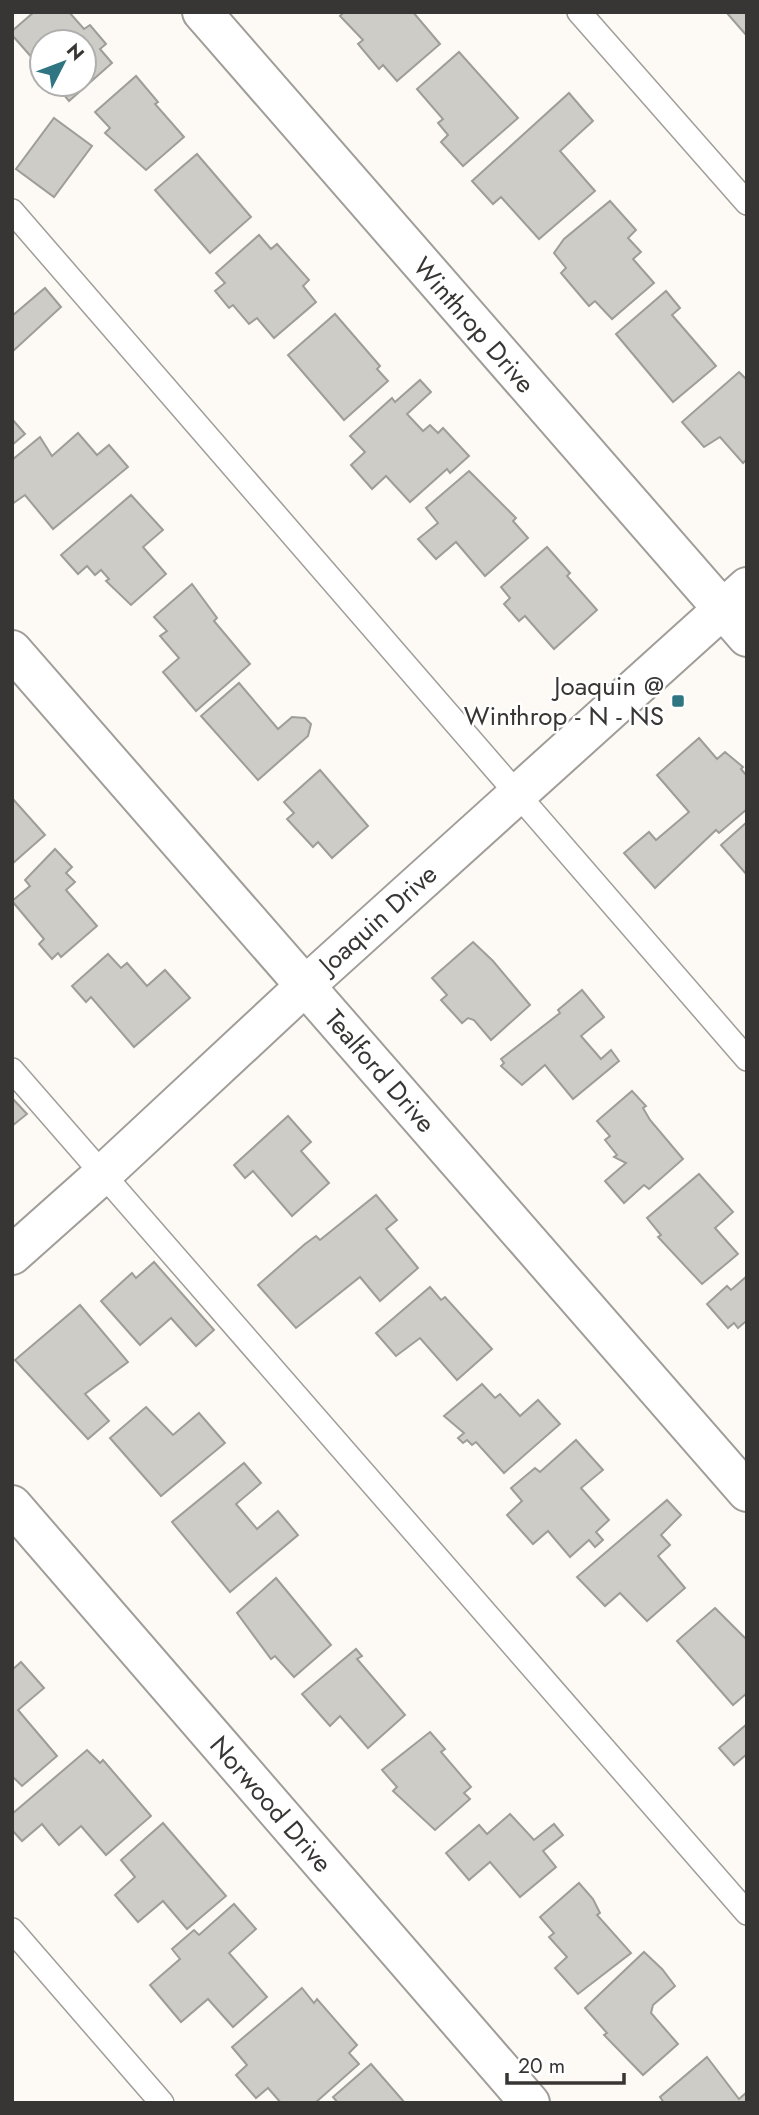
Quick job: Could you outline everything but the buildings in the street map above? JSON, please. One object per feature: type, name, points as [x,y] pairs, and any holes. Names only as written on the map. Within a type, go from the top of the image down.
[{"type":"street","name":"Winthrop Drive","points":[[202,12],[739,611]]},
{"type":"street","name":"Joaquin Drive","points":[[12,1255],[516,795],[739,611]]},
{"type":"street","name":"Tealford Drive","points":[[12,650],[747,1492]]},
{"type":"street","name":"Norwood Drive","points":[[12,1505],[530,2103]]},
{"type":"lane","points":[[579,12],[747,203]]},
{"type":"lane","points":[[12,211],[747,1059]]},
{"type":"lane","points":[[12,1070],[747,1913]]},
{"type":"lane","points":[[12,1930],[162,2103]]},
{"type":"place","name":"Joaquin @ Winthrop - N - NS","points":[[678,701]]}]
